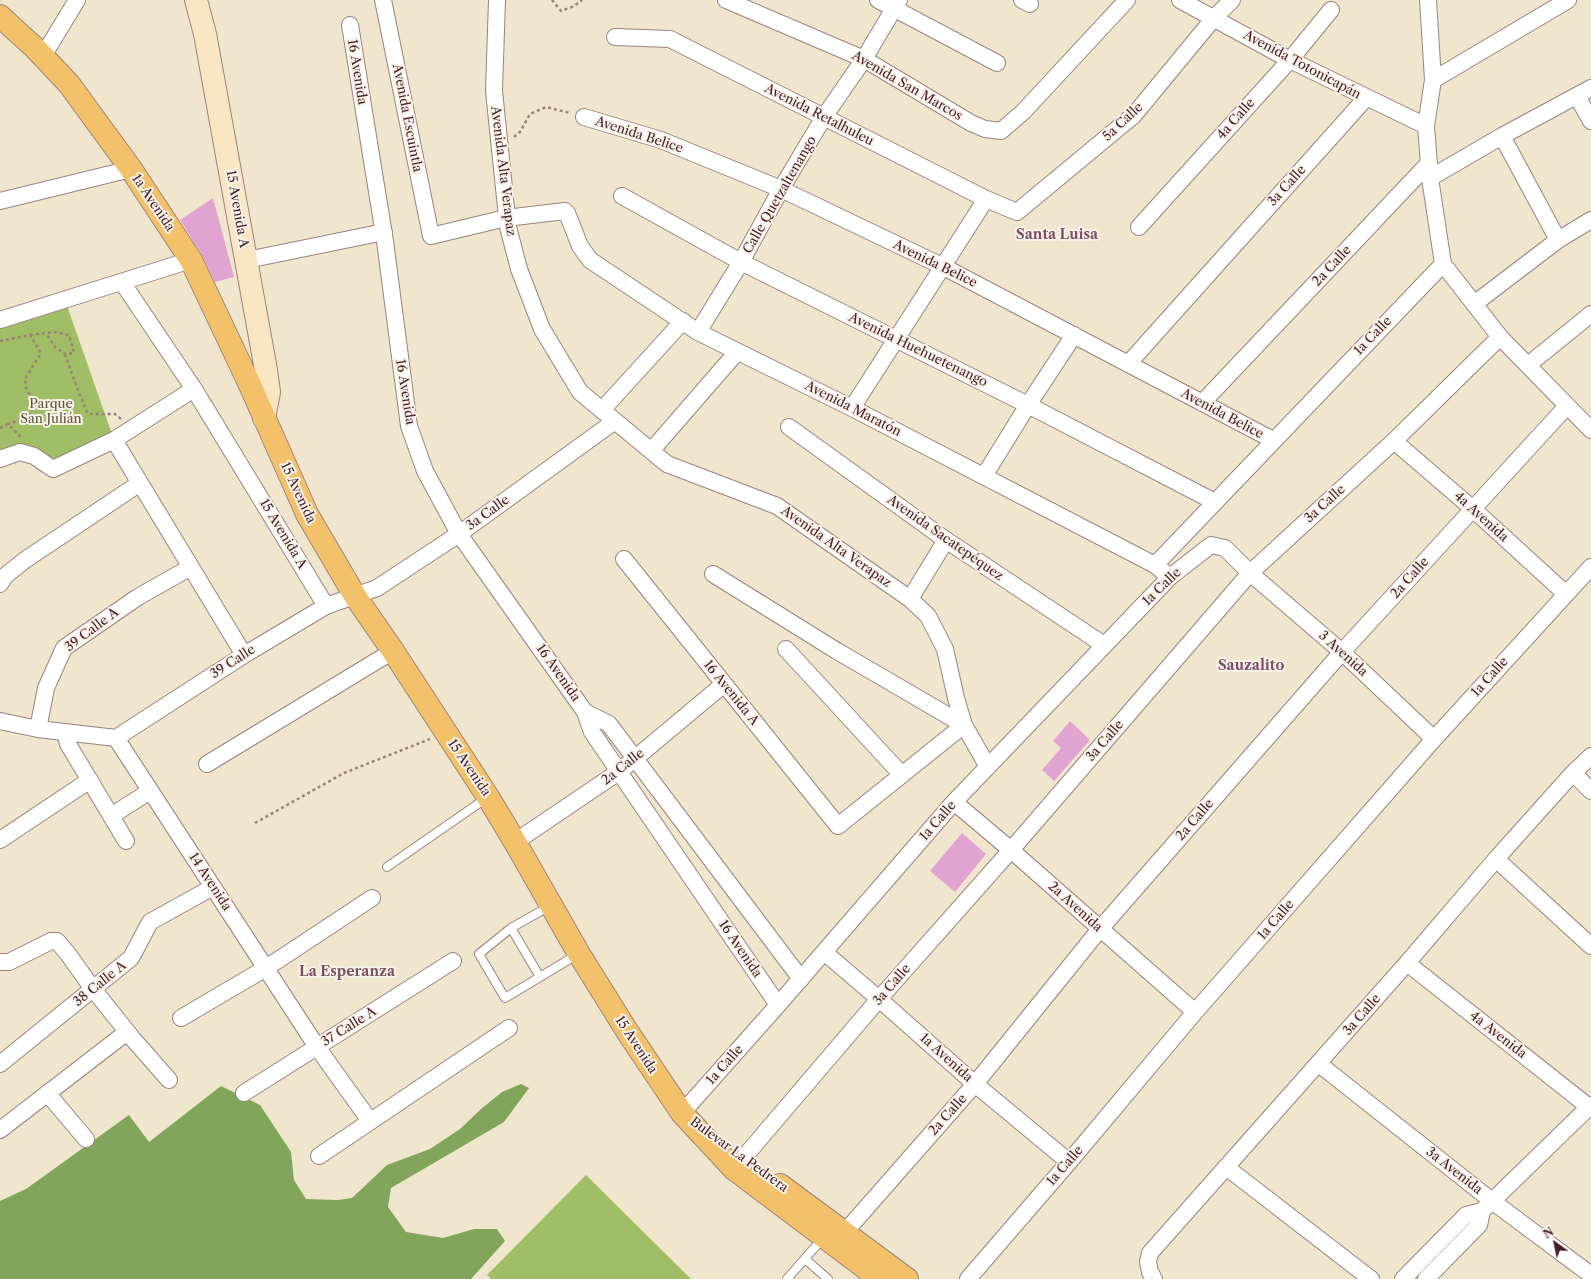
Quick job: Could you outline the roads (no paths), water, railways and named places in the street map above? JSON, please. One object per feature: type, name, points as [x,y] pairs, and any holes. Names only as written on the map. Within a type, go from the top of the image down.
[{"type":"main road","name":"1a Avenida","points":[[0,16],[39,52],[69,84],[130,168],[191,260],[264,418]]},
{"type":"main road","name":"15 Avenida","points":[[264,418],[307,514],[355,596],[393,651],[488,797],[579,954],[627,1031],[682,1113]]},
{"type":"main road","name":"Bulevar La Pedrera","points":[[682,1113],[739,1164],[834,1238],[880,1279]]},
{"type":"main road","name":"Bulevar La Pedrera","points":[[834,1238],[907,1279]]},
{"type":"street","points":[[39,52],[64,0]]},
{"type":"street","points":[[39,52],[77,0]]},
{"type":"street","name":"15 Avenida A","points":[[196,0],[205,34],[248,264],[266,370],[269,392],[264,418]]},
{"type":"street","name":"Avenida Escuintla","points":[[383,0],[431,236],[506,218]]},
{"type":"street","name":"Avenida Alta Verapaz","points":[[497,0],[494,91],[506,218],[520,269],[542,329],[580,392],[667,464],[777,506],[910,599],[928,616],[945,650],[964,725],[988,767]]},
{"type":"street","name":"Avenida San Marcos","points":[[726,0],[864,59],[971,123],[985,129],[1001,131],[1023,112],[1127,0]]},
{"type":"street","points":[[878,0],[897,4],[997,63]]},
{"type":"street","name":"Avenida Totonicapán","points":[[1180,0],[1290,60],[1426,126]]},
{"type":"street","name":"5a Calle","points":[[1017,212],[1134,115],[1214,18],[1232,0]]},
{"type":"street","points":[[1428,0],[1433,80],[1426,126],[1430,171],[1443,264],[1500,336],[1591,430]]},
{"type":"street","points":[[1433,80],[1568,0]]},
{"type":"street","name":"Calle Quetzaltenango","points":[[698,332],[741,262],[781,189],[824,117],[864,59],[897,4]]},
{"type":"street","name":"4a Calle","points":[[1139,227],[1290,60],[1331,10]]},
{"type":"street","name":"16 Avenida","points":[[350,25],[385,237],[410,426],[425,471],[459,534],[585,712],[592,732],[778,1005]]},
{"type":"street","name":"Avenida Retalhuleu","points":[[616,37],[670,39],[986,199],[1017,212]]},
{"type":"street","points":[[1584,92],[1591,121]]},
{"type":"street","name":"2a Calle","points":[[1202,403],[1430,171],[1502,136],[1584,92]]},
{"type":"street","name":"3a Calle","points":[[1128,364],[1366,98]]},
{"type":"street","name":"Avenida Belice","points":[[584,117],[661,140],[781,189],[942,266],[1273,440]]},
{"type":"street","points":[[1502,136],[1558,240]]},
{"type":"street","points":[[0,201],[130,168]]},
{"type":"street","name":"Avenida Huehuetenango","points":[[622,196],[741,262],[1028,405],[1215,502]]},
{"type":"street","points":[[852,408],[986,199]]},
{"type":"street","name":"Avenida Maratón","points":[[506,218],[565,211],[580,246],[590,260],[698,332],[852,408],[1155,564],[1170,577]]},
{"type":"street","points":[[1474,304],[1558,240],[1591,220]]},
{"type":"street","points":[[248,264],[385,237]]},
{"type":"street","points":[[0,320],[191,260]]},
{"type":"street","name":"1a Calle","points":[[1155,564],[1443,264]]},
{"type":"street","name":"15 Avenida A","points":[[122,282],[194,389],[326,606]]},
{"type":"street","points":[[1528,365],[1590,316]]},
{"type":"street","points":[[602,410],[683,321]]},
{"type":"street","points":[[984,476],[1074,335]]},
{"type":"street","name":"3a Calle","points":[[739,1164],[879,999],[1011,850],[1250,573],[1394,441],[1500,336]]},
{"type":"street","points":[[651,451],[737,352]]},
{"type":"street","points":[[0,459],[20,452],[34,456],[53,469],[114,440],[194,389]]},
{"type":"street","name":"2a Calle","points":[[834,1238],[975,1084],[1100,929],[1342,652],[1567,406]]},
{"type":"street","name":"3a Calle","points":[[355,596],[377,588],[459,534],[615,421]]},
{"type":"street","name":"Avenida Sacatepéquez","points":[[789,427],[946,540],[1104,644]]},
{"type":"street","points":[[114,440],[244,655]]},
{"type":"street","name":"4a Avenida","points":[[1394,441],[1473,508],[1566,594]]},
{"type":"street","points":[[0,584],[5,576],[26,560],[140,483]]},
{"type":"street","points":[[910,599],[946,540]]},
{"type":"street","name":"1a Calle","points":[[682,1113],[801,979],[954,802],[1104,644],[1170,577],[1211,545]]},
{"type":"street","name":"3 Avenida","points":[[1211,545],[1224,548],[1250,573],[1342,652],[1434,738]]},
{"type":"street","name":"16 Avenida A","points":[[624,559],[838,826],[902,774]]},
{"type":"street","name":"39 Calle A","points":[[38,729],[46,688],[64,648],[138,597],[191,567]]},
{"type":"street","name":"1a Calle","points":[[968,1279],[1195,1012],[1434,738],[1591,567]]},
{"type":"street","points":[[713,574],[837,651],[964,725],[902,774],[786,649]]},
{"type":"street","name":"39 Calle","points":[[116,738],[244,655],[326,606],[355,596]]},
{"type":"street","points":[[207,764],[393,651]]},
{"type":"street","name":"2a Calle","points":[[515,842],[620,771],[724,684]]},
{"type":"street","name":"16 Avenida","points":[[585,712],[609,724],[801,979]]},
{"type":"street","points":[[0,721],[38,729],[116,738]]},
{"type":"street","points":[[65,732],[68,744],[126,841]]},
{"type":"street","name":"14 Avenida","points":[[116,738],[317,1047],[370,1121]]},
{"type":"street","name":"3a Calle","points":[[1154,1279],[1150,1272],[1148,1262],[1150,1253],[1319,1064],[1496,859],[1573,773],[1591,756]]},
{"type":"street","points":[[1573,773],[1591,792]]},
{"type":"street","points":[[0,840],[90,780]]},
{"type":"street","points":[[111,816],[150,791]]},
{"type":"street","name":"2a Avenida","points":[[954,802],[1011,850],[1195,1012]]},
{"type":"street","points":[[1496,859],[1591,946]]},
{"type":"street","name":"38 Calle A","points":[[0,1064],[131,958],[150,922],[213,887]]},
{"type":"street","points":[[181,1018],[266,968],[372,898]]},
{"type":"street","points":[[0,962],[9,962],[51,941],[57,941],[127,1032],[169,1080]]},
{"type":"street","name":"1a Avenida","points":[[824,952],[975,1084],[1069,1162]]},
{"type":"street","name":"37 Calle A","points":[[244,1092],[453,961]]},
{"type":"street","name":"4a Avenida","points":[[1407,963],[1590,1106]]},
{"type":"street","points":[[318,1156],[509,1028]]},
{"type":"street","points":[[0,1130],[127,1032]]},
{"type":"street","name":"3a Avenida","points":[[1319,1064],[1487,1206],[1591,1275]]},
{"type":"street","points":[[47,1093],[86,1139]]},
{"type":"street","points":[[1403,1279],[1466,1215],[1487,1206],[1590,1106]]},
{"type":"street","points":[[1226,1167],[1370,1279]]},
{"type":"street","points":[[1426,1279],[1479,1225],[1487,1206]]},
{"type":"lane","points":[[387,867],[488,797]]},
{"type":"lane","points":[[551,905],[511,928],[479,954],[505,998],[579,954]]},
{"type":"lane","points":[[511,928],[540,976]]},
{"type":"lane","points":[[787,1279],[805,1259],[834,1238]]},
{"type":"lane","points":[[805,1259],[828,1279]]},
{"type":"district","name":"Santa Luisa","points":[[1057,235]]},
{"type":"district","name":"Sauzalito","points":[[1251,666]]},
{"type":"district","name":"La Esperanza","points":[[347,972]]},
{"type":"park label","name":"Parque San Julián","points":[[51,412]]}]
